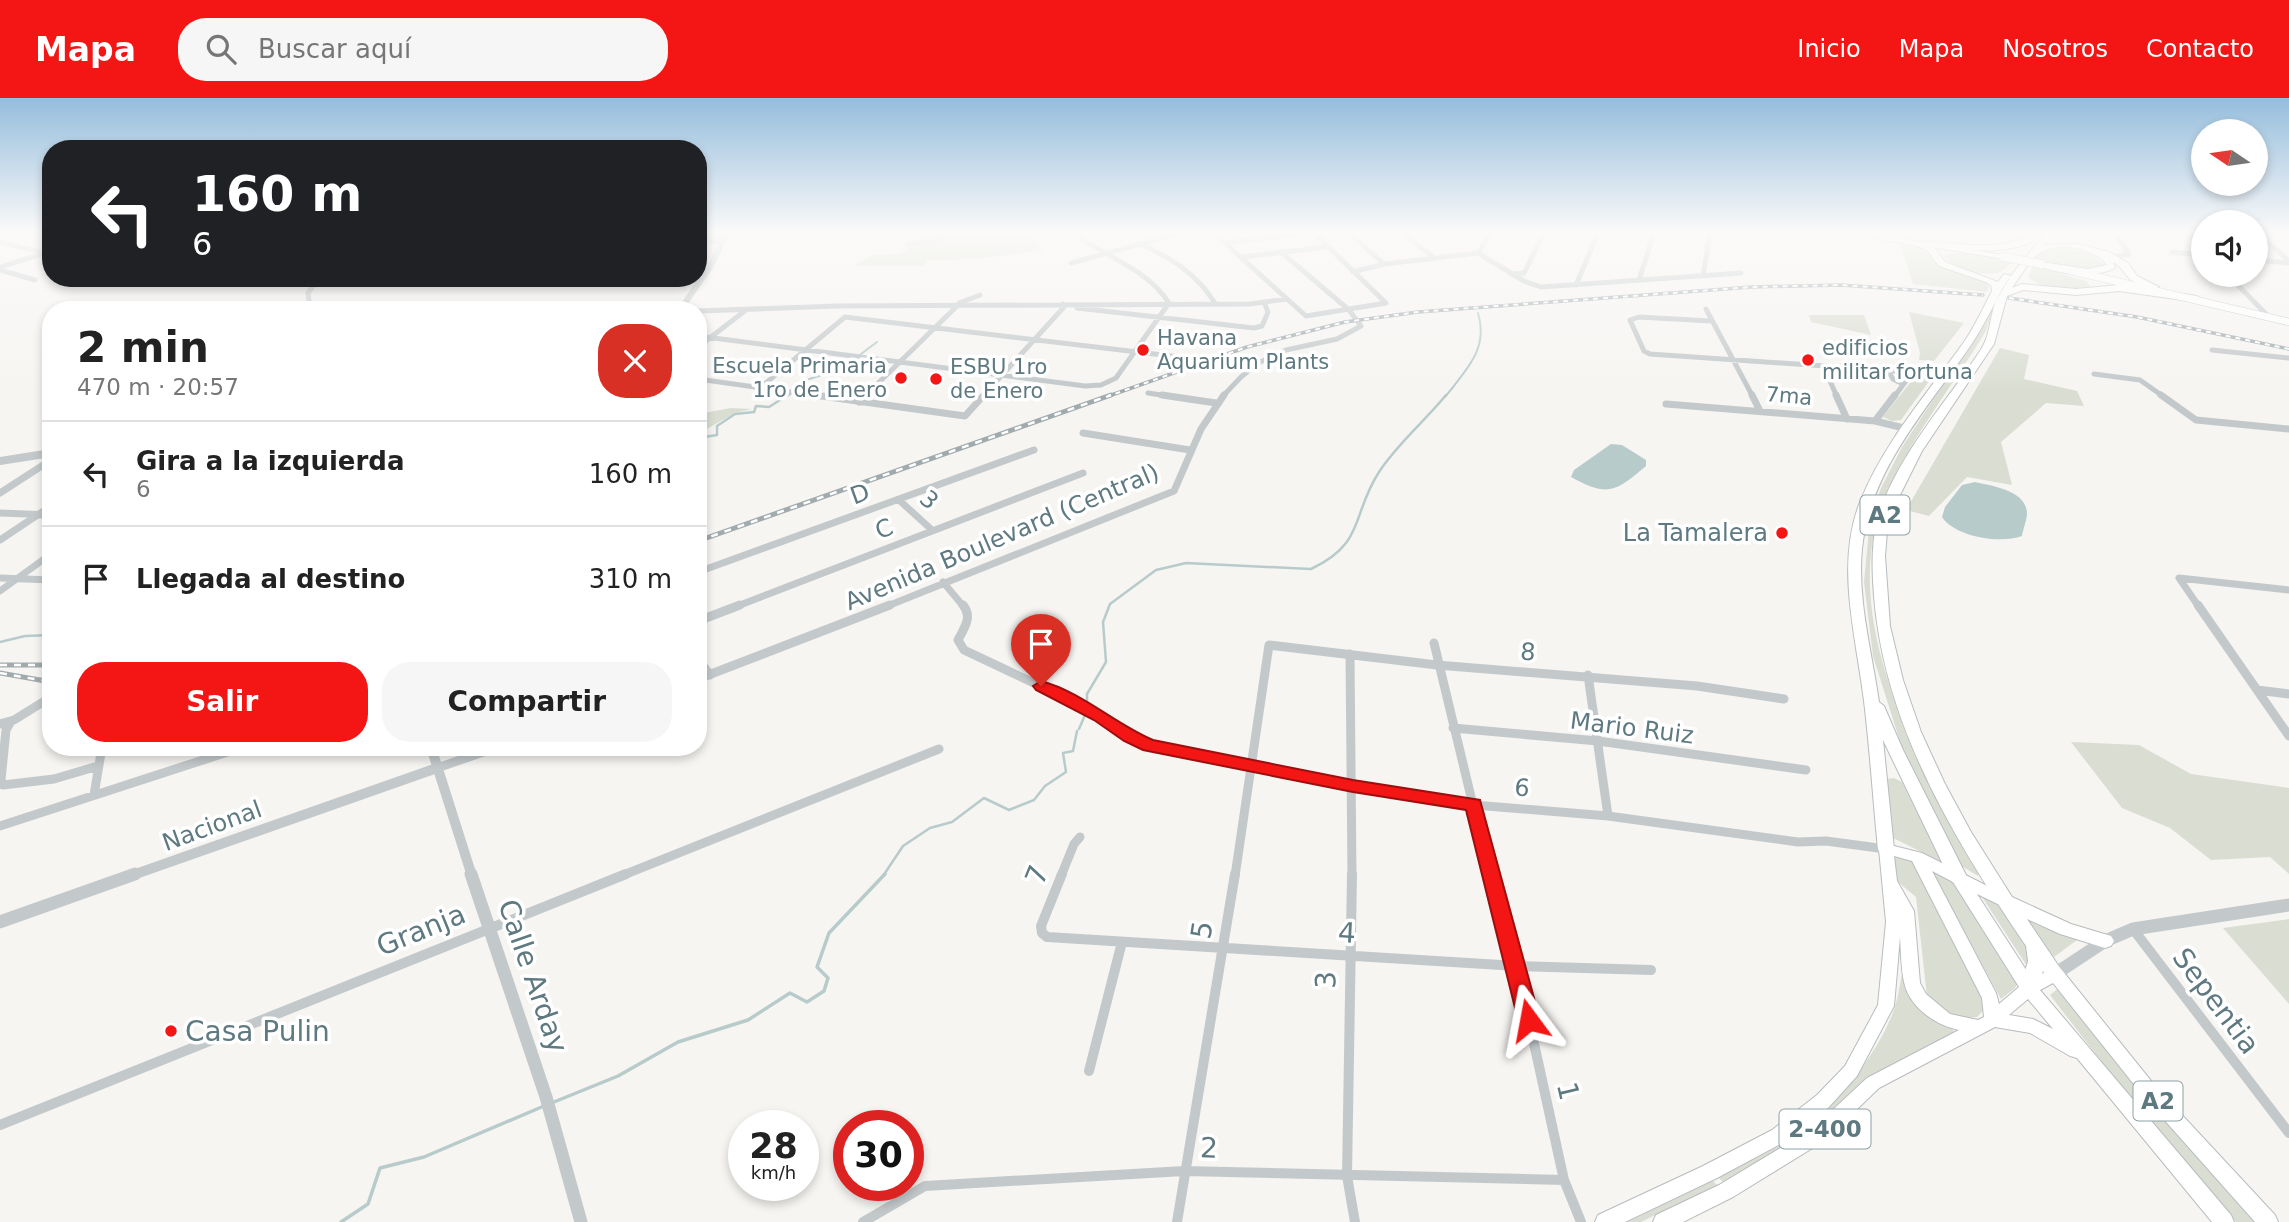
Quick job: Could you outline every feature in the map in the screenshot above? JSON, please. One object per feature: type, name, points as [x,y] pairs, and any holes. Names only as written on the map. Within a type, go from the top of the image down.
[{"type":"highway","points":[[1996,285],[2000,292],[2022,287],[2076,292],[2119,288],[2197,299]]},
{"type":"highway","name":"A2","points":[[1958,877],[1895,750],[1870,688],[1857,610],[1855,552],[1864,507],[1875,480],[2004,285]]},
{"type":"highway","name":"A2","points":[[2007,285],[2000,292],[1993,337],[1909,463],[1886,511],[1880,533],[1881,615],[1900,696],[1923,752],[1977,856],[2055,974]]},
{"type":"highway","points":[[2042,285],[2074,291],[2093,285]]},
{"type":"highway","points":[[2156,285],[2197,299]]},
{"type":"highway","name":"2-400","points":[[1870,688],[1886,849]]},
{"type":"highway","points":[[2007,902],[2066,929],[2105,941]]},
{"type":"highway","points":[[2027,933],[2037,957],[2029,988]]},
{"type":"main road","points":[[2135,285],[2289,322]]},
{"type":"main road","points":[[1886,849],[1917,857],[2007,902]]},
{"type":"main road","name":"2-400","points":[[1605,1222],[1778,1136],[1824,1101],[1850,1071],[1886,1006],[1894,922],[1886,849]]},
{"type":"main road","points":[[1917,857],[1990,998],[1987,1023]]},
{"type":"main road","name":"A2","points":[[1958,877],[2029,988],[2224,1222]]},
{"type":"main road","points":[[1890,882],[1906,911],[1912,983],[1920,999],[1945,1020],[2033,1026],[2051,1034],[2089,1060]]},
{"type":"main road","points":[[2029,988],[2055,974]]},
{"type":"main road","name":"A2","points":[[2055,974],[2159,1102],[2268,1222]]},
{"type":"main road","name":"2-400","points":[[1662,1222],[1726,1191],[1818,1135],[1874,1083],[1987,1023],[2029,988]]},
{"type":"street","points":[[1157,285],[1169,303]]},
{"type":"street","points":[[1203,285],[1214,303]]},
{"type":"street","points":[[1272,285],[1306,316],[1386,303],[1367,285]]},
{"type":"street","points":[[1320,285],[1349,310]]},
{"type":"street","points":[[1532,285],[1557,285]]},
{"type":"street","points":[[309,301],[308,292],[312,287]]},
{"type":"street","points":[[2240,287],[2269,317]]},
{"type":"street","points":[[859,402],[937,328],[953,306],[980,295]]},
{"type":"street","points":[[707,311],[1264,302],[1287,299]]},
{"type":"street","points":[[1063,306],[1251,328],[1263,324],[1268,312],[1264,302]]},
{"type":"street","points":[[707,336],[1085,386],[1101,385],[1116,378],[1169,303]]},
{"type":"street","points":[[707,380],[965,416],[1063,306]]},
{"type":"street","points":[[1706,309],[1760,411]]},
{"type":"street","points":[[707,340],[746,310]]},
{"type":"street","name":"Avenida Boulevard (Central)","points":[[707,676],[1174,491],[1190,450],[1216,403],[1231,384],[1252,366],[1280,352],[1337,338],[1361,326],[1349,310]]},
{"type":"street","points":[[760,388],[845,317],[1188,358]]},
{"type":"street","points":[[1712,321],[1639,317],[1632,318],[1630,322],[1644,351],[1650,354],[1913,372]]},
{"type":"street","points":[[2212,350],[2289,358]]},
{"type":"street","points":[[1824,367],[1847,419]]},
{"type":"street","points":[[1875,421],[1913,372],[1923,367],[1948,371]]},
{"type":"street","points":[[1888,371],[1893,379],[1903,384]]},
{"type":"street","points":[[2094,374],[2140,380],[2196,420],[2289,429]]},
{"type":"street","points":[[1148,393],[1216,403]]},
{"type":"street","name":"7ma","points":[[1666,404],[1875,421],[1908,429]]},
{"type":"street","points":[[1083,433],[1190,450]]},
{"type":"street","name":"D","points":[[707,569],[1034,450]]},
{"type":"street","points":[[0,461],[42,454]]},
{"type":"street","points":[[0,493],[42,466]]},
{"type":"street","name":"C","points":[[707,618],[1083,473]]},
{"type":"street","name":"3","points":[[899,500],[932,530]]},
{"type":"street","points":[[0,540],[42,512]]},
{"type":"street","points":[[0,513],[42,514]]},
{"type":"street","points":[[0,591],[42,561]]},
{"type":"street","points":[[0,578],[42,580]]},
{"type":"street","points":[[2289,590],[2179,578],[2289,736]]},
{"type":"street","name":"6","points":[[943,582],[967,610],[968,621],[958,636],[959,645],[964,650],[1076,703],[1139,742],[1175,752],[1353,786],[1474,805],[1608,816],[1798,842],[1826,841],[1886,849]]},
{"type":"street","name":"1","points":[[1434,643],[1437,665],[1494,891],[1517,966],[1564,1180],[1581,1222]]},
{"type":"street","name":"8","points":[[1269,645],[1437,665],[1588,675],[1784,699]]},
{"type":"street","name":"5","points":[[1177,1222],[1253,766],[1269,645]]},
{"type":"street","name":"3","points":[[1350,654],[1353,786],[1347,1176],[1354,1222]]},
{"type":"street","points":[[707,671],[710,675]]},
{"type":"street","points":[[1588,675],[1608,816]]},
{"type":"street","points":[[2257,690],[2289,694]]},
{"type":"street","points":[[42,701],[5,724],[1,780],[3,785],[54,779],[99,766]]},
{"type":"street","name":"Mario Ruiz","points":[[1453,728],[1598,741],[1806,770]]},
{"type":"street","name":"Granja","points":[[0,1125],[488,927],[939,749]]},
{"type":"street","points":[[94,795],[101,756]]},
{"type":"street","points":[[0,826],[215,756]]},
{"type":"street","name":"Calle Arday","points":[[434,756],[548,1104],[581,1222]]},
{"type":"street","points":[[437,768],[472,756]]},
{"type":"street","name":"Nacional","points":[[0,922],[437,768]]},
{"type":"street","name":"7","points":[[1042,933],[1045,914],[1074,844],[1080,837]]},
{"type":"street","points":[[2055,974],[2105,941],[2133,929],[2289,905]]},
{"type":"street","name":"Sepentia","points":[[2133,929],[2289,1133]]},
{"type":"street","name":"4","points":[[1042,933],[1047,937],[1222,949],[1517,966],[1651,970]]},
{"type":"street","points":[[1089,1071],[1122,942]]},
{"type":"street","name":"2","points":[[863,1222],[925,1186],[1184,1171],[1564,1180]]},
{"type":"shaded area","points":[[1926,285],[1988,285],[1987,292]]},
{"type":"shaded area","points":[[2043,285],[2090,287],[2066,289]]},
{"type":"shaded area","points":[[1994,307],[1986,331],[1922,429],[1888,490],[1873,538],[1870,587],[1876,637],[1890,687],[1909,736],[1978,871],[1978,876],[1960,865],[1903,751],[1873,656],[1864,582],[1870,519],[1881,488],[1902,447]]},
{"type":"shaded area","points":[[1909,312],[1964,323],[1934,361],[1919,360],[1920,353]]},
{"type":"shaded area","points":[[1809,315],[1864,315],[1871,335],[1811,322]]},
{"type":"shaded area","points":[[2000,348],[2029,355],[2024,379],[2077,391],[2084,406],[2046,403],[2001,442],[2012,485],[1967,477],[1929,516],[1906,510]]},
{"type":"shaded area","points":[[1920,370],[1935,373],[1901,420],[1892,421],[1883,417]]},
{"type":"shaded area","points":[[731,408],[752,409],[735,413],[707,429],[707,412]]},
{"type":"shaded area","points":[[1611,444],[1622,445],[1646,460],[1646,466],[1627,481],[1611,489],[1595,488],[1571,477],[1574,470]]},
{"type":"shaded area","points":[[1975,482],[2007,490],[2021,499],[2027,513],[2022,536],[1990,539],[1967,534],[1948,524],[1942,517],[1945,507],[1962,485]]},
{"type":"shaded area","points":[[2071,742],[2139,745],[2191,774],[2289,788],[2289,874],[2270,857],[2211,860],[2170,828],[2122,808]]},
{"type":"shaded area","points":[[1894,778],[1902,782],[1942,862],[1893,838],[1886,779]]},
{"type":"shaded area","points":[[1897,855],[1911,858],[1982,991],[1985,1009],[1977,1017],[1956,1015],[1927,997],[1916,897],[1898,882],[1894,859]]},
{"type":"shaded area","points":[[1931,870],[1952,877],[2020,979],[2015,988],[2001,999]]},
{"type":"shaded area","points":[[1980,894],[1998,903],[2022,938],[2031,957],[2027,966]]},
{"type":"shaded area","points":[[2021,912],[2077,940],[2054,957]]},
{"type":"shaded area","points":[[2289,919],[2289,1004],[2223,928]]},
{"type":"shaded area","points":[[1903,968],[1928,1015],[1956,1032],[1867,1077],[1807,1132],[1723,1182],[1718,1177],[1796,1130],[1842,1091],[1878,1043],[1892,1015]]},
{"type":"shaded area","points":[[2061,986],[2262,1222],[2236,1222],[2188,1167],[2050,995]]},
{"type":"shaded area","points":[[1713,1181],[1717,1185],[1641,1222],[1627,1222]]},
{"type":"waterway","points":[[1445,397],[1468,368],[1478,348],[1481,326],[1478,313]]},
{"type":"waterway","points":[[786,397],[800,388],[806,380],[841,369],[877,342]]},
{"type":"waterway","points":[[707,437],[717,435],[717,426],[735,414],[754,412],[756,406],[769,407],[788,395]]},
{"type":"waterway","points":[[1087,707],[1087,694],[1106,662],[1103,622],[1110,604],[1156,570],[1186,563],[1311,569],[1329,559],[1349,538],[1370,487],[1386,462],[1446,395]]},
{"type":"waterway","points":[[0,642],[42,635]]},
{"type":"waterway","points":[[1079,729],[1085,715]]},
{"type":"waterway","points":[[883,876],[903,846],[930,828],[952,822],[984,798],[1009,810],[1034,800],[1045,786],[1066,772],[1063,753],[1073,751],[1077,731]]},
{"type":"waterway","points":[[554,1102],[618,1076],[678,1042],[748,1020],[790,993],[807,1002],[824,991],[828,978],[817,967],[829,933],[885,874]]},
{"type":"waterway","points":[[341,1222],[368,1204],[380,1168],[424,1157],[544,1106]]},
{"type":"railway","points":[[1106,397],[1247,347],[1345,322],[1418,312],[1752,287],[1821,285]]},
{"type":"railway","points":[[1847,285],[1983,295]]},
{"type":"railway","points":[[2009,298],[2137,317],[2289,349]]},
{"type":"railway","points":[[707,538],[1111,395]]},
{"type":"railway","points":[[0,665],[42,665]]},
{"type":"railway","points":[[0,673],[42,680]]},
{"type":"place","name":"Havana Aquarium Plants","points":[[1143,350]]},
{"type":"place","name":"edificios militar fortuna","points":[[1808,360]]},
{"type":"place","name":"Escuela Primaria 1ro de Enero","points":[[901,378]]},
{"type":"place","name":"ESBU 1ro de Enero","points":[[936,379]]},
{"type":"place","name":"La Tamalera","points":[[1782,533]]},
{"type":"place","name":"Casa Pulin","points":[[171,1031]]},
{"type":"route","points":[[1041,686],[1100,716],[1120,732],[1149,746],[1353,786],[1474,805],[1529,1020]]}]
